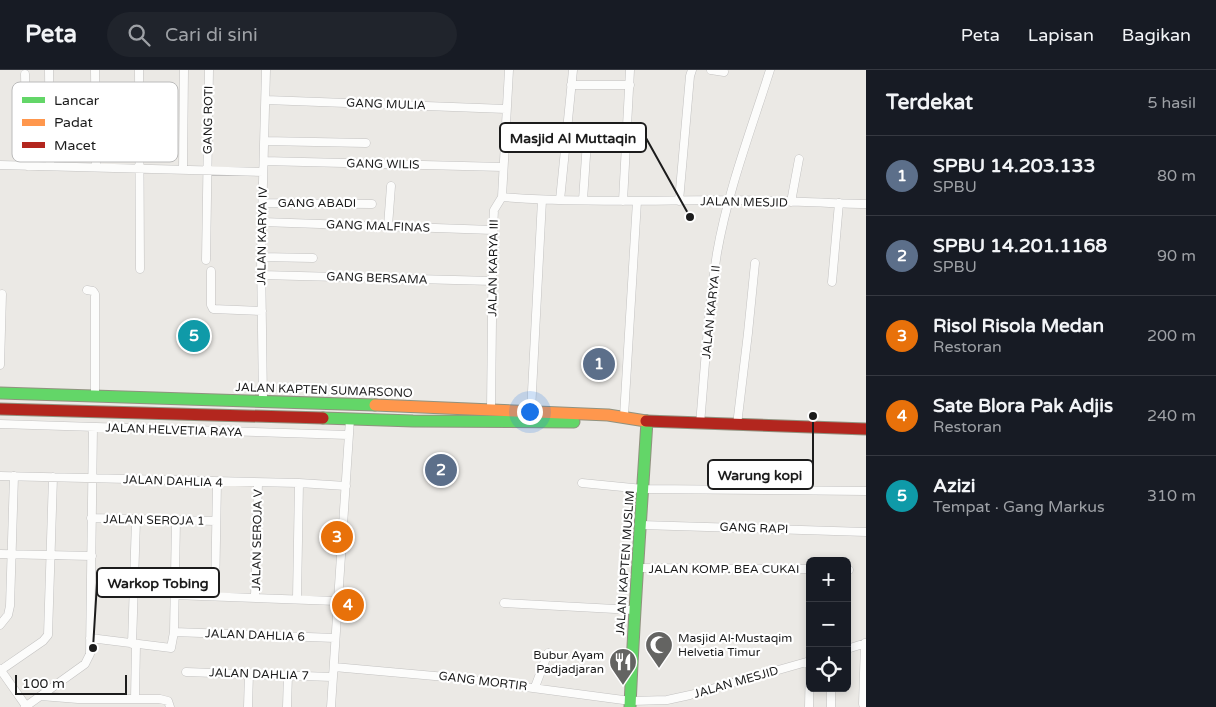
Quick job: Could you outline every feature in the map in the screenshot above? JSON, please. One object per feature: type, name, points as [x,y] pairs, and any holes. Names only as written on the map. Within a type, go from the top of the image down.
[{"type":"main road","name":"JALAN KAPTEN SUMARSONO","points":[[0,393],[491,409],[624,416],[646,421],[700,424],[866,429]]},
{"type":"main road","name":"JALAN KAPTEN SUMARSONO","points":[[0,409],[413,421],[578,422],[637,425],[646,421]]},
{"type":"main road","name":"JALAN KAPTEN MUSLIM","points":[[630,704],[646,421]]},
{"type":"street","points":[[183,170],[184,70]]},
{"type":"street","name":"GANG ROTI","points":[[206,260],[209,70]]},
{"type":"street","name":"JALAN KARYA IV","points":[[263,402],[261,257],[266,70]]},
{"type":"street","name":"JALAN KARYA III","points":[[491,409],[494,210],[502,196],[509,70]]},
{"type":"street","points":[[560,200],[573,70]]},
{"type":"street","points":[[623,201],[630,70]]},
{"type":"street","points":[[679,201],[692,70]]},
{"type":"street","points":[[711,70],[724,72]]},
{"type":"street","name":"JALAN KARYA II","points":[[700,424],[710,308],[718,253],[729,200],[770,70]]},
{"type":"street","points":[[25,74],[25,82]]},
{"type":"street","points":[[572,85],[630,85]]},
{"type":"street","name":"GANG MULIA","points":[[266,100],[506,109]]},
{"type":"street","points":[[264,140],[366,143]]},
{"type":"street","points":[[583,200],[586,141]]},
{"type":"street","points":[[791,202],[799,159]]},
{"type":"street","name":"GANG WILIS","points":[[264,161],[503,167]]},
{"type":"street","points":[[27,162],[27,166]]},
{"type":"street","points":[[50,162],[50,166]]},
{"type":"street","points":[[96,162],[96,167]]},
{"type":"street","points":[[140,162],[140,269]]},
{"type":"street","points":[[0,165],[264,172]]},
{"type":"street","points":[[388,226],[391,186]]},
{"type":"street","name":"JALAN MESJID","points":[[502,196],[542,200],[729,200],[866,204]]},
{"type":"street","points":[[531,411],[542,200]]},
{"type":"street","points":[[624,416],[637,201]]},
{"type":"street","name":"GANG ABADI","points":[[263,203],[372,204]]},
{"type":"street","points":[[832,282],[840,204]]},
{"type":"street","name":"GANG MALFINAS","points":[[262,222],[493,230]]},
{"type":"street","points":[[261,257],[313,258]]},
{"type":"street","points":[[737,425],[755,264]]},
{"type":"street","points":[[211,271],[211,305],[213,309],[262,311]]},
{"type":"street","name":"GANG BERSAMA","points":[[261,275],[493,281]]},
{"type":"street","points":[[87,290],[93,291],[95,294],[95,396]]},
{"type":"street","points":[[0,364],[2,294]]},
{"type":"street","points":[[331,707],[350,419]]},
{"type":"street","name":"JALAN HELVETIA RAYA","points":[[0,424],[348,435]]},
{"type":"street","points":[[53,477],[48,636],[0,669],[26,706],[85,664],[90,654],[93,427]]},
{"type":"street","name":"JALAN DAHLIA 4","points":[[0,476],[299,483],[346,486]]},
{"type":"street","points":[[0,625],[8,615],[10,606],[14,476]]},
{"type":"street","points":[[215,596],[217,482]]},
{"type":"street","points":[[582,482],[643,489],[866,491]]},
{"type":"street","name":"JALAN SEROJA V","points":[[256,597],[258,483]]},
{"type":"street","points":[[297,598],[299,483]]},
{"type":"street","name":"JALAN SEROJA 1","points":[[91,518],[216,521]]},
{"type":"street","points":[[135,699],[136,520]]},
{"type":"street","points":[[90,638],[171,648],[174,632],[176,520]]},
{"type":"street","name":"GANG RAPI","points":[[641,525],[866,532]]},
{"type":"street","points":[[0,554],[92,556]]},
{"type":"street","name":"JALAN KOMP. BEA CUKAI","points":[[638,568],[806,570]]},
{"type":"street","points":[[174,595],[297,598],[337,601]]},
{"type":"street","points":[[504,603],[634,610]]},
{"type":"street","name":"JALAN DAHLIA 6","points":[[174,632],[335,638]]},
{"type":"street","points":[[851,648],[865,643],[863,704]]},
{"type":"street","points":[[535,687],[548,654]]},
{"type":"street","name":"JALAN MESJID","points":[[630,704],[690,696],[806,662]]},
{"type":"street","name":"GANG MORTIR","points":[[334,667],[535,687],[630,704]]},
{"type":"street","name":"JALAN DAHLIA 7","points":[[186,672],[332,677]]},
{"type":"street","points":[[248,707],[249,673]]},
{"type":"street","points":[[287,707],[288,674]]},
{"type":"street","points":[[809,692],[809,707]]},
{"type":"street","points":[[830,707],[831,692]]},
{"type":"street","points":[[41,696],[78,699],[165,699],[170,703],[170,707]]},
{"type":"traffic: fast","points":[[0,393],[375,405]]},
{"type":"traffic: fast","points":[[323,418],[413,421],[574,422]]},
{"type":"traffic: fast","points":[[630,707],[647,421]]},
{"type":"traffic: slow","points":[[375,405],[608,415],[646,421]]},
{"type":"traffic: jam","points":[[0,409],[323,418]]},
{"type":"traffic: jam","points":[[646,421],[866,429]]},
{"type":"place","name":"Masjid Al Muttaqin","points":[[690,217]]},
{"type":"place","name":"Azizi","points":[[194,336]]},
{"type":"place","name":"SPBU 14.203.133","points":[[599,364]]},
{"type":"place","name":"Warung kopi","points":[[813,416]]},
{"type":"place","name":"SPBU 14.201.1168","points":[[441,470]]},
{"type":"place","name":"Risol Risola Medan","points":[[337,537]]},
{"type":"place","name":"Sate Blora Pak Adjis","points":[[348,605]]},
{"type":"place","name":"Warkop Tobing","points":[[93,648]]},
{"type":"place","name":"Masjid Al-Mustaqim Helvetia Timur","points":[[659,669]]},
{"type":"place","name":"Bubur Ayam Padjadjaran","points":[[623,686]]}]
